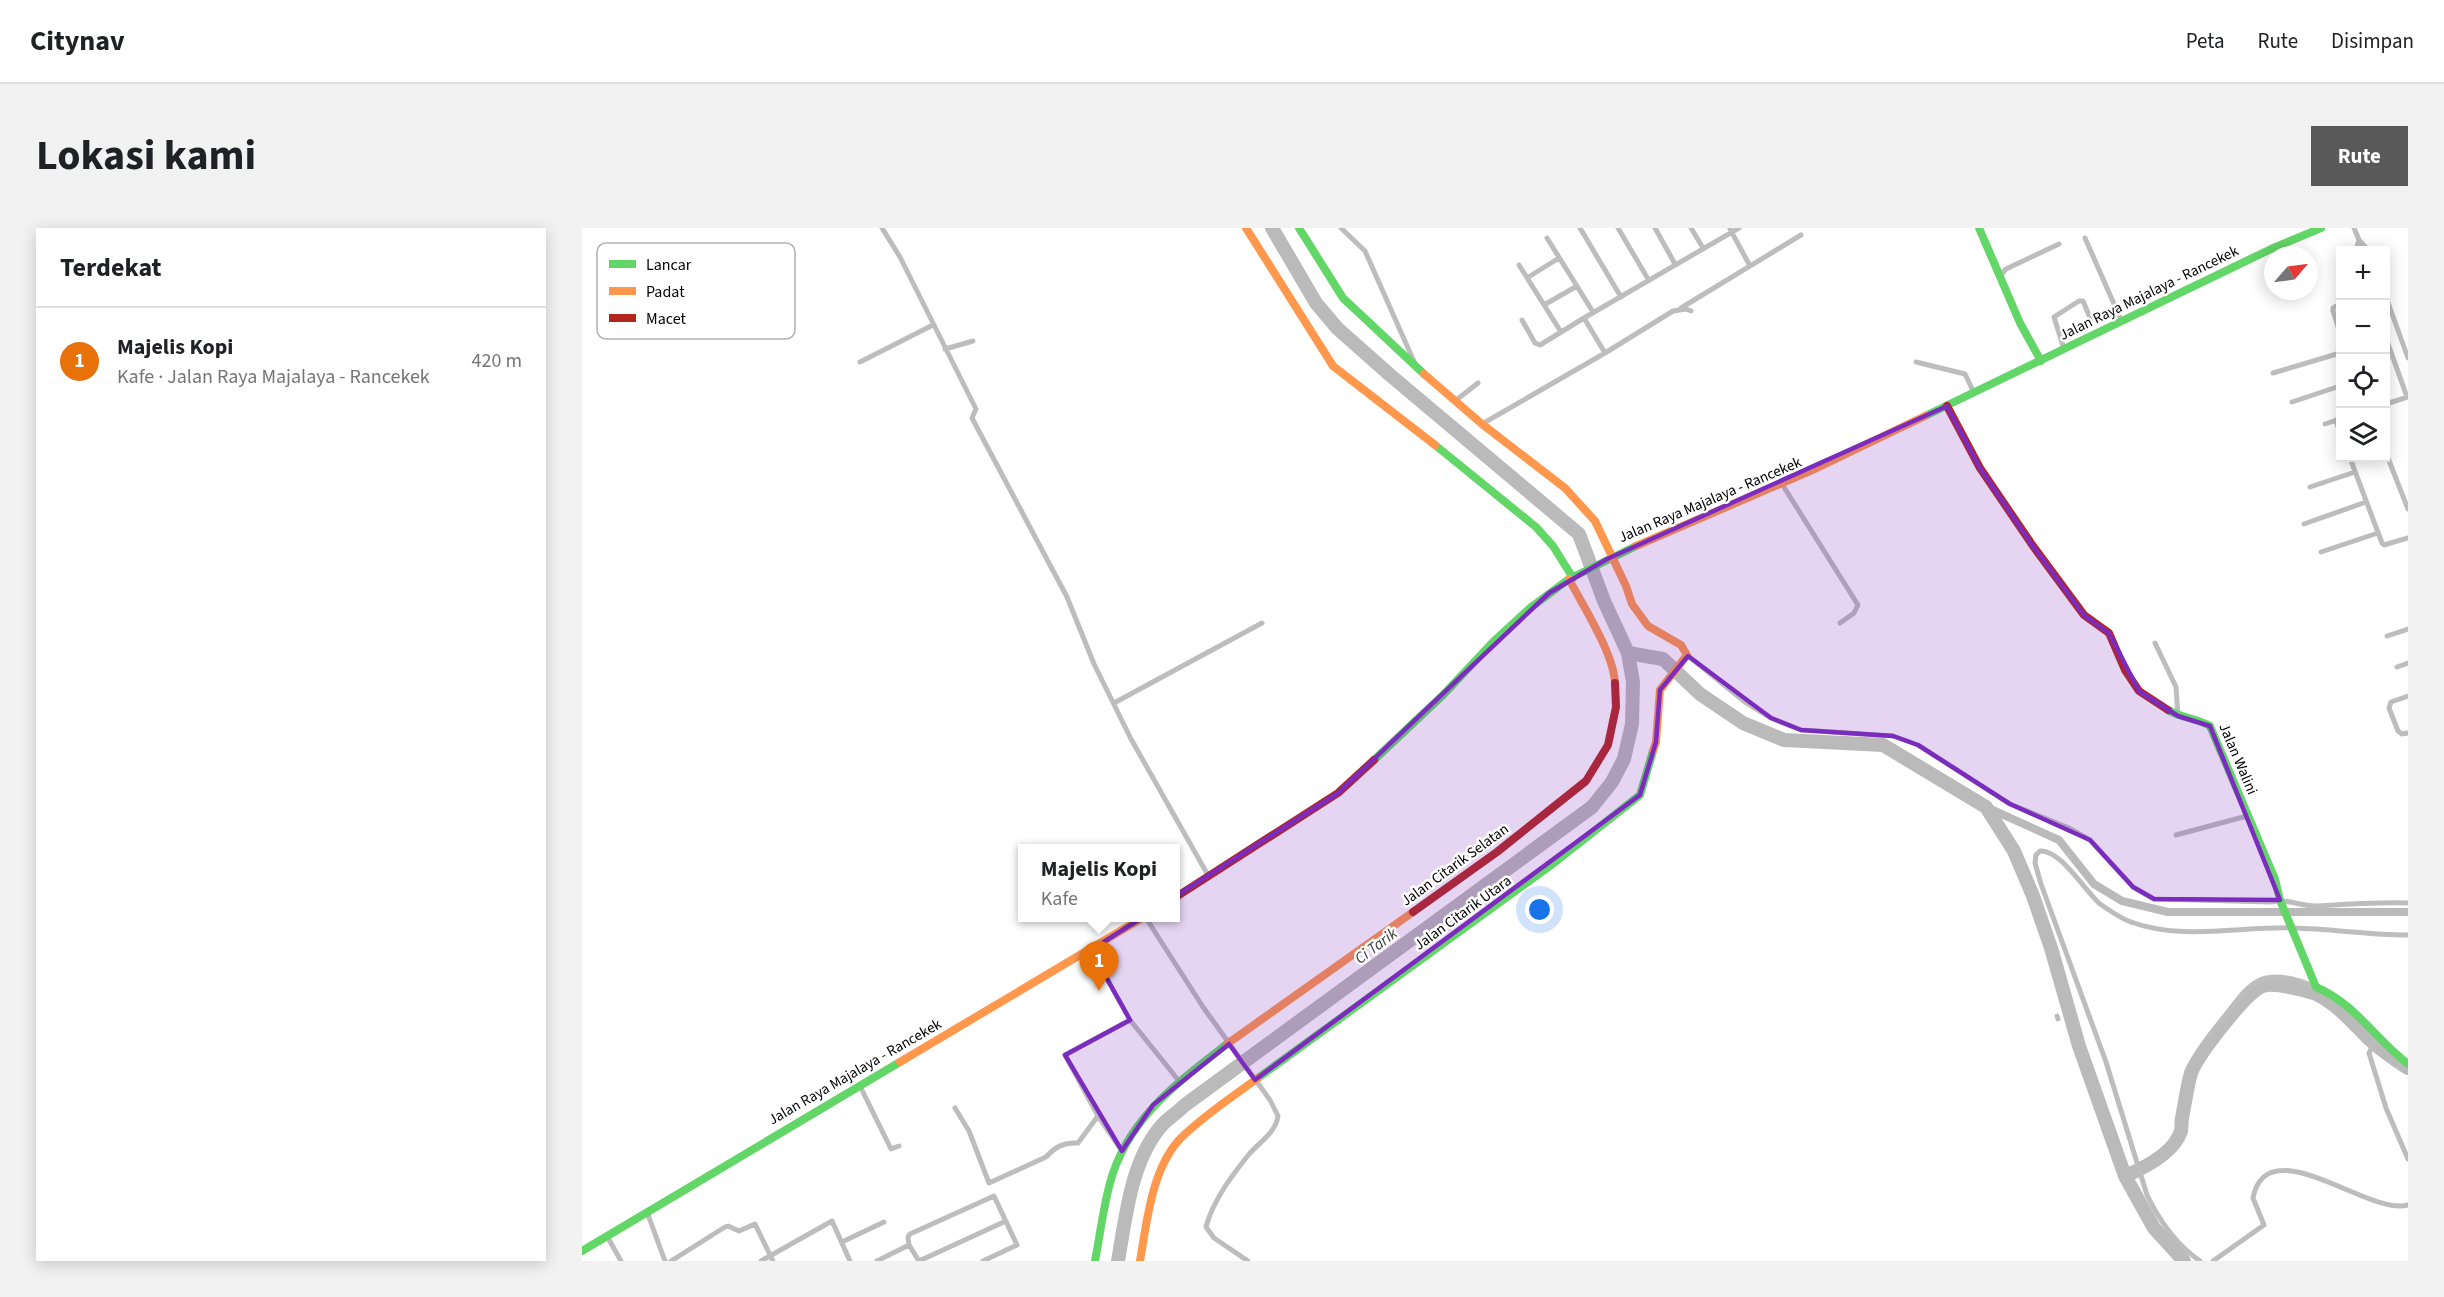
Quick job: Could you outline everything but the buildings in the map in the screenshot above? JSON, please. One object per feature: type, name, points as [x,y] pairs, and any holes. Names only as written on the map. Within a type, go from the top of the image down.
[{"type":"street","points":[[882,228],[900,257],[975,409],[972,418],[1067,597],[1094,664],[1131,740],[1209,878]]},
{"type":"street","name":"Jalan Citarik Selatan","points":[[1095,1261],[1106,1194],[1122,1151],[1145,1113],[1179,1081],[1497,852],[1586,781],[1608,745],[1616,707],[1615,676],[1601,639],[1553,546],[1536,528],[1446,453],[1333,366],[1246,228]]},
{"type":"street","points":[[1299,228],[1343,298],[1455,401],[1565,488],[1594,521],[1632,604],[1648,626],[1681,645],[1686,657],[1745,702],[1771,718],[1801,729],[1893,736],[1918,745],[2010,804],[2069,828],[2090,840],[2133,887],[2154,899],[2281,901],[2316,906],[2334,903],[2408,903]]},
{"type":"street","points":[[1341,228],[1365,251],[1417,368]]},
{"type":"street","points":[[1580,228],[1621,297]]},
{"type":"street","points":[[1618,228],[1648,279]]},
{"type":"street","points":[[1655,228],[1675,264]]},
{"type":"street","points":[[1691,228],[1703,248]]},
{"type":"street","points":[[1522,320],[1538,345],[1730,230],[1739,228]]},
{"type":"street","points":[[1979,228],[2020,323],[2041,361]]},
{"type":"street","name":"Jalan Raya Majalaya - Rancekek","points":[[1180,895],[1338,793],[1443,695],[1494,641],[1530,608],[1582,572],[1782,484],[2256,256],[2321,228]]},
{"type":"street","points":[[2354,228],[2364,246]]},
{"type":"street","points":[[1730,230],[1750,266]]},
{"type":"street","points":[[1482,424],[1801,235]]},
{"type":"street","points":[[1547,238],[1593,312]]},
{"type":"street","points":[[2085,238],[2122,322]]},
{"type":"street","points":[[2357,246],[2358,239]]},
{"type":"street","points":[[2000,276],[2006,269],[2059,244]]},
{"type":"street","points":[[1527,278],[1559,258]]},
{"type":"street","points":[[1519,265],[1561,332]]},
{"type":"street","points":[[1544,305],[1577,286]]},
{"type":"street","points":[[2386,300],[2408,358]]},
{"type":"street","points":[[2061,338],[2090,324],[2091,320],[2083,302],[2079,301],[2056,315],[2054,320],[2064,349]]},
{"type":"street","points":[[1679,309],[1691,311]]},
{"type":"street","points":[[1584,318],[1605,353]]},
{"type":"street","points":[[860,362],[933,326]]},
{"type":"street","points":[[945,349],[973,341]]},
{"type":"street","points":[[2390,351],[2407,397],[2390,402]]},
{"type":"street","points":[[2273,373],[2337,354]]},
{"type":"street","points":[[1916,362],[1965,374],[1974,393]]},
{"type":"street","points":[[1455,401],[1478,383]]},
{"type":"street","points":[[2292,402],[2336,387]]},
{"type":"street","name":"Jalan Walini","points":[[1947,406],[1980,468],[2084,615],[2109,633],[2133,683],[2146,697],[2178,716],[2202,721],[2210,726],[2276,879],[2281,901],[2316,987]]},
{"type":"street","points":[[2325,424],[2336,421]]},
{"type":"street","points":[[2351,462],[2384,545],[2408,538]]},
{"type":"street","points":[[2389,462],[2408,509]]},
{"type":"street","points":[[2310,487],[2355,472]]},
{"type":"street","points":[[1782,484],[1858,605],[1854,613],[1840,623]]},
{"type":"street","points":[[2304,524],[2366,502]]},
{"type":"street","points":[[2321,552],[2378,532]]},
{"type":"street","points":[[1114,703],[1262,623]]},
{"type":"street","points":[[2388,636],[2408,629]]},
{"type":"street","points":[[2155,643],[2176,687],[2178,716]]},
{"type":"street","name":"Jalan Citarik Utara","points":[[1140,1261],[1153,1191],[1170,1152],[1182,1136],[1255,1079],[1550,866],[1640,795],[1656,742],[1660,690],[1686,657]]},
{"type":"street","points":[[2397,666],[2408,663]]},
{"type":"street","points":[[2408,696],[2391,702],[2389,708],[2398,731],[2402,734],[2408,733]]},
{"type":"street","points":[[2176,835],[2247,816]]},
{"type":"street","points":[[2200,1261],[2188,1251],[2157,1215],[2139,1174],[2106,1062],[2038,877],[2035,863],[2037,853],[2048,851],[2060,860],[2099,903],[2127,921],[2141,926],[2185,932],[2292,926],[2408,935]]},
{"type":"street","name":"Jalan Raya Majalaya - Rancekek","points":[[582,1251],[1137,922]]},
{"type":"street","points":[[1147,922],[1230,1046],[1276,1109],[1275,1127],[1249,1155],[1225,1187],[1206,1227],[1214,1238],[1248,1261]]},
{"type":"street","points":[[1091,950],[1130,1020],[1179,1081]]},
{"type":"street","points":[[2210,1035],[2252,984],[2264,977],[2283,976],[2337,997],[2366,1023],[2376,1038],[2408,1064]]},
{"type":"street","points":[[1122,1151],[1098,1116],[1065,1055],[1130,1020]]},
{"type":"street","points":[[2376,1038],[2369,1053],[2386,1108],[2408,1160]]},
{"type":"street","points":[[860,1086],[890,1148],[899,1146]]},
{"type":"street","points":[[955,1107],[969,1131],[989,1183],[1046,1157],[1054,1149],[1071,1142],[1078,1143],[1098,1116]]},
{"type":"street","points":[[2213,1261],[2262,1229],[2264,1221],[2253,1198],[2257,1184],[2271,1172],[2297,1171],[2364,1198],[2402,1207],[2408,1205]]},
{"type":"street","points":[[983,1261],[1017,1245],[1006,1221],[994,1196],[910,1234],[908,1237],[909,1245],[919,1261],[1006,1221]]},
{"type":"street","points":[[647,1212],[665,1261]]},
{"type":"street","points":[[761,1261],[832,1221],[850,1261]]},
{"type":"street","points":[[842,1242],[884,1222]]},
{"type":"street","points":[[672,1261],[725,1227],[740,1231],[755,1224],[773,1261]]},
{"type":"street","points":[[607,1236],[621,1261]]},
{"type":"street","points":[[876,1261],[909,1245]]},
{"type":"highlighted area","points":[[1947,406],[1980,468],[2033,546],[2084,615],[2109,633],[2139,691],[2178,716],[2210,726],[2280,900],[2154,899],[2133,887],[2090,840],[2010,804],[1918,745],[1893,736],[1801,730],[1771,718],[1688,656],[1660,690],[1656,742],[1640,795],[1255,1080],[1229,1044],[1153,1105],[1122,1151],[1065,1055],[1130,1020],[1091,950],[1338,793],[1549,593],[1607,559]]},
{"type":"waterway","name":"Ci Tarik","points":[[1118,1261],[1127,1207],[1137,1171],[1152,1138],[1163,1124],[1185,1105],[1592,807],[1612,782],[1624,759],[1632,724],[1633,682],[1628,653],[1604,601],[1579,534],[1337,328],[1316,303],[1272,228]]},
{"type":"waterway","points":[[1628,653],[1663,659],[1700,694],[1743,723],[1784,740],[1883,745],[1986,807],[2014,851],[2033,896],[2051,948],[2079,1046],[2125,1176],[2158,1159],[2172,1146],[2181,1131],[2191,1073],[2195,1064],[2235,1011],[2263,986],[2290,987],[2324,998],[2377,1046],[2408,1068]]},
{"type":"waterway","points":[[1986,807],[2059,840],[2094,884],[2122,901],[2168,912],[2408,912]]},
{"type":"waterway","points":[[2125,1176],[2154,1228],[2184,1261]]},
{"type":"traffic: fast","points":[[1299,228],[1343,298],[1424,374]]},
{"type":"traffic: fast","points":[[1979,228],[2020,323],[2041,361]]},
{"type":"traffic: fast","points":[[1925,416],[2271,249],[2321,228]]},
{"type":"traffic: fast","points":[[1435,445],[1536,527],[1553,546],[1573,578]]},
{"type":"traffic: fast","points":[[1374,760],[1530,608],[1569,579],[1636,546]]},
{"type":"traffic: fast","points":[[2168,710],[2210,726],[2275,879],[2280,900],[2316,987],[2342,1002],[2408,1064]]},
{"type":"traffic: fast","points":[[1258,1078],[1550,866],[1640,795],[1653,751]]},
{"type":"traffic: fast","points":[[1095,1261],[1110,1183],[1128,1140],[1141,1121],[1172,1088],[1227,1044]]},
{"type":"traffic: fast","points":[[582,1251],[900,1062]]},
{"type":"traffic: slow","points":[[1246,228],[1333,366],[1435,445]]},
{"type":"traffic: slow","points":[[1424,374],[1482,424],[1565,488],[1595,521],[1626,586],[1632,604],[1648,626],[1681,645],[1687,655],[1660,690],[1656,742],[1653,751]]},
{"type":"traffic: slow","points":[[1636,546],[1817,468],[1925,416]]},
{"type":"traffic: slow","points":[[1569,579],[1604,644],[1615,683]]},
{"type":"traffic: slow","points":[[1227,1044],[1413,912]]},
{"type":"traffic: slow","points":[[900,1062],[1135,922]]},
{"type":"traffic: slow","points":[[1140,1261],[1153,1194],[1158,1177],[1173,1147],[1201,1120],[1258,1078]]},
{"type":"traffic: jam","points":[[1947,406],[1980,468],[2033,546],[2084,615],[2109,633],[2125,670],[2139,691],[2168,710]]},
{"type":"traffic: jam","points":[[1413,912],[1497,852],[1586,781],[1608,745],[1616,707],[1615,683]]},
{"type":"traffic: jam","points":[[1180,894],[1338,793],[1374,760]]},
{"type":"place","name":"Majelis Kopi","points":[[1099,991]]}]
